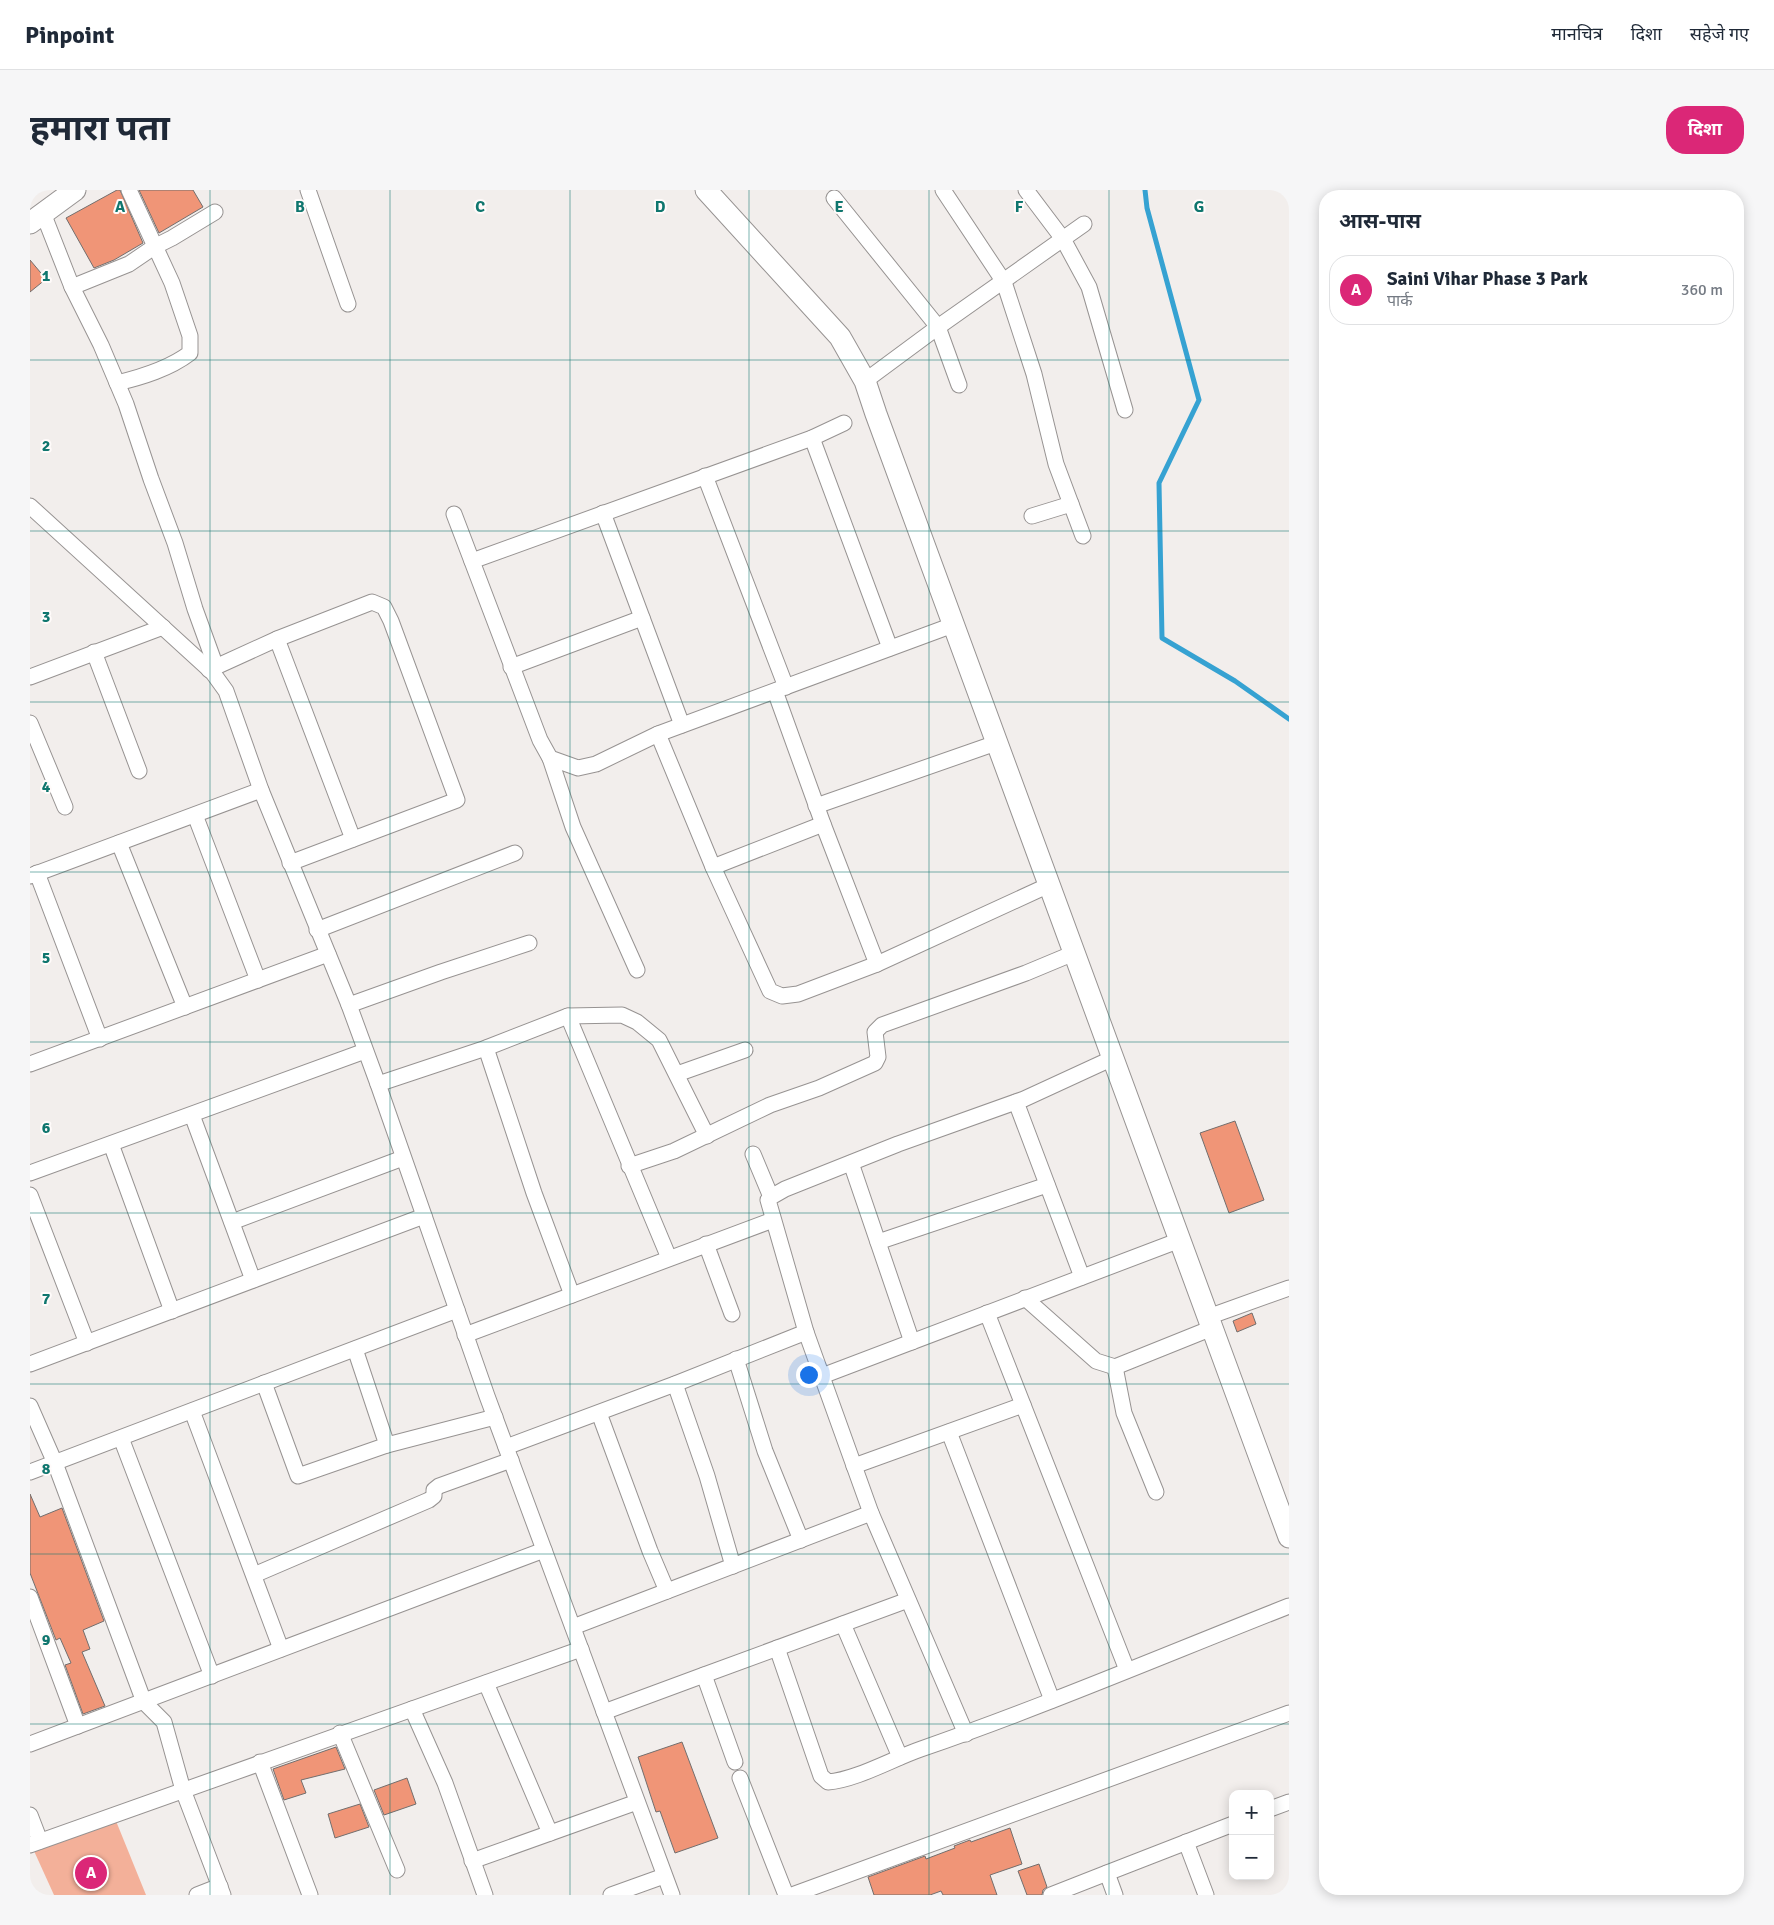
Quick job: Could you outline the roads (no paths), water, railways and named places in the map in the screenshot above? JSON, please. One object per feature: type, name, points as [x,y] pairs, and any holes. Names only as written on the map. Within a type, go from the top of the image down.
[{"type":"street","points":[[75,190],[36,218],[101,345],[126,404],[150,479],[175,543],[212,668],[226,691],[261,790],[349,1005],[465,1335],[672,1895]]},
{"type":"street","points":[[117,383],[145,376],[182,359],[190,353],[190,336],[172,283],[129,190]]},
{"type":"street","points":[[308,190],[348,304]]},
{"type":"street","points":[[706,190],[840,338],[866,382],[953,625],[1210,1323],[1285,1513],[1289,1537]]},
{"type":"street","points":[[943,190],[1004,282],[1034,374],[1056,464],[1083,536]]},
{"type":"street","points":[[1026,190],[1063,240],[1089,287],[1125,410]]},
{"type":"street","points":[[834,198],[938,327],[959,385]]},
{"type":"street","points":[[72,287],[129,264],[154,247],[215,212]]},
{"type":"street","points":[[866,382],[938,327],[1084,224]]},
{"type":"street","points":[[472,561],[812,438],[844,423]]},
{"type":"street","points":[[812,438],[890,648]]},
{"type":"street","points":[[704,476],[781,689],[816,806],[876,964]]},
{"type":"street","points":[[1032,516],[1071,504]]},
{"type":"street","points":[[30,506],[163,627],[212,668]]},
{"type":"street","points":[[603,513],[682,725]]},
{"type":"street","points":[[454,514],[511,667],[540,740],[550,758],[574,827],[637,970]]},
{"type":"street","points":[[212,668],[372,602],[384,608],[391,621],[457,800],[290,863]]},
{"type":"street","points":[[511,667],[642,618]]},
{"type":"street","points":[[550,758],[578,768],[596,764],[658,734],[953,625]]},
{"type":"street","points":[[30,677],[163,627]]},
{"type":"street","points":[[277,640],[353,839]]},
{"type":"street","points":[[94,652],[139,772]]},
{"type":"street","points":[[30,724],[64,807]]},
{"type":"street","points":[[658,734],[713,867],[770,991],[782,996],[798,994],[876,964],[1049,885]]},
{"type":"street","points":[[816,806],[996,742]]},
{"type":"street","points":[[100,1039],[33,875],[261,790]]},
{"type":"street","points":[[195,815],[258,980]]},
{"type":"street","points":[[713,867],[823,824]]},
{"type":"street","points":[[119,843],[185,1007]]},
{"type":"street","points":[[317,930],[515,853]]},
{"type":"street","points":[[349,1005],[529,943]]},
{"type":"street","points":[[629,1166],[674,1151],[770,1105],[818,1088],[875,1063],[878,1057],[875,1032],[882,1025],[1017,976],[1074,953]]},
{"type":"street","points":[[30,1064],[328,954]]},
{"type":"street","points":[[378,1084],[486,1048],[568,1016],[622,1015],[637,1022],[659,1040],[707,1136]]},
{"type":"street","points":[[568,1016],[669,1258]]},
{"type":"street","points":[[486,1048],[534,1193],[572,1295]]},
{"type":"street","points":[[677,1074],[745,1050]]},
{"type":"street","points":[[30,1173],[365,1051]]},
{"type":"street","points":[[966,1734],[871,1513],[806,1332],[768,1203],[771,1197],[851,1163],[1016,1102],[1112,1058]]},
{"type":"street","points":[[1016,1102],[1082,1277]]},
{"type":"street","points":[[192,1115],[253,1280]]},
{"type":"street","points":[[111,1144],[172,1311]]},
{"type":"street","points":[[753,1154],[771,1197]]},
{"type":"street","points":[[232,1222],[403,1158]]},
{"type":"street","points":[[851,1163],[912,1342]]},
{"type":"street","points":[[878,1242],[1047,1185]]},
{"type":"street","points":[[30,1195],[87,1343]]},
{"type":"street","points":[[30,1364],[424,1216]]},
{"type":"street","points":[[465,1335],[773,1220]]},
{"type":"street","points":[[822,1376],[1180,1240]]},
{"type":"street","points":[[706,1244],[732,1314]]},
{"type":"street","points":[[1025,1298],[1096,1361],[1115,1367],[1289,1288]]},
{"type":"street","points":[[30,1472],[457,1310]]},
{"type":"street","points":[[987,1313],[1127,1670]]},
{"type":"street","points":[[254,1575],[429,1500],[434,1496],[434,1490],[439,1486],[508,1453],[599,1413],[806,1332]]},
{"type":"street","points":[[355,1349],[386,1445]]},
{"type":"street","points":[[736,1359],[765,1451],[801,1540]]},
{"type":"street","points":[[1115,1367],[1124,1413],[1156,1492]]},
{"type":"street","points":[[264,1383],[298,1476],[386,1445],[495,1417]]},
{"type":"street","points":[[675,1384],[707,1476],[733,1566]]},
{"type":"street","points":[[854,1466],[1023,1404]]},
{"type":"street","points":[[30,1406],[55,1463],[144,1702],[164,1722],[183,1790],[221,1891],[197,1895]]},
{"type":"street","points":[[192,1411],[281,1649]]},
{"type":"street","points":[[599,1413],[650,1551],[667,1591]]},
{"type":"street","points":[[949,1432],[1052,1700]]},
{"type":"street","points":[[121,1438],[212,1676]]},
{"type":"street","points":[[573,1627],[871,1513]]},
{"type":"street","points":[[30,1744],[544,1550]]},
{"type":"street","points":[[30,1597],[78,1726]]},
{"type":"street","points":[[604,1712],[908,1600]]},
{"type":"street","points":[[777,1648],[821,1776],[828,1782],[841,1781],[900,1756],[966,1734],[1289,1606]]},
{"type":"street","points":[[843,1624],[900,1756]]},
{"type":"street","points":[[30,1815],[35,1843],[340,1733],[581,1649]]},
{"type":"street","points":[[704,1675],[735,1762]]},
{"type":"street","points":[[486,1683],[550,1833]]},
{"type":"street","points":[[412,1709],[445,1783],[472,1860],[481,1894]]},
{"type":"street","points":[[792,1895],[1289,1713]]},
{"type":"street","points":[[340,1733],[397,1870]]},
{"type":"street","points":[[260,1762],[310,1895]]},
{"type":"street","points":[[740,1778],[786,1895]]},
{"type":"street","points":[[472,1860],[637,1802]]},
{"type":"street","points":[[1274,1808],[1289,1802]]},
{"type":"street","points":[[1051,1895],[1229,1826]]},
{"type":"street","points":[[1186,1842],[1206,1895]]},
{"type":"street","points":[[1107,1873],[1115,1895]]},
{"type":"street","points":[[611,1895],[664,1876]]},
{"type":"waterway","points":[[1145,190],[1147,208],[1199,400],[1159,483],[1162,638],[1235,681],[1289,719]]},
{"type":"place","name":"Saini Vihar Phase 3 Park","points":[[91,1873]]}]
